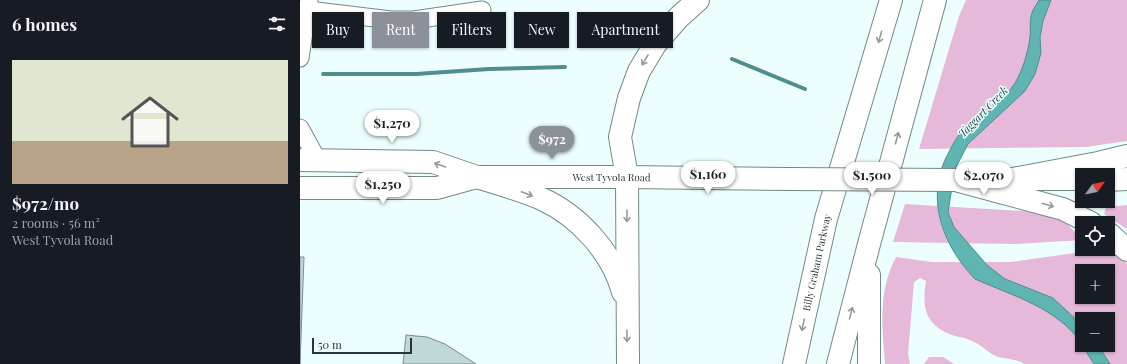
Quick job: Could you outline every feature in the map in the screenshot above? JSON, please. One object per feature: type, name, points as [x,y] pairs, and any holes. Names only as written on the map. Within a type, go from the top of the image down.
[{"type":"main road","points":[[628,364],[627,176],[620,136],[629,98],[639,71],[656,43],[679,17],[698,0]]},
{"type":"main road","name":"Billy Graham Parkway","points":[[794,364],[826,219],[891,0]]},
{"type":"main road","points":[[838,364],[928,23],[936,0]]},
{"type":"main road","points":[[1012,186],[1127,156]]},
{"type":"main road","name":"West Tyvola Road","points":[[308,159],[433,162],[477,177]]},
{"type":"main road","name":"West Tyvola Road","points":[[300,188],[437,188],[477,177],[627,176],[955,180],[1012,186]]},
{"type":"main road","points":[[477,177],[542,200],[572,218],[595,241],[612,265],[621,286],[627,309]]},
{"type":"main road","points":[[1115,180],[1127,179]]},
{"type":"main road","points":[[1012,186],[1075,180]]},
{"type":"main road","points":[[1012,186],[1077,216]]},
{"type":"main road","points":[[1115,240],[1127,250]]},
{"type":"main road","points":[[869,244],[869,364]]},
{"type":"street","points":[[300,58],[309,5],[399,20],[443,17],[482,10]]},
{"type":"street","points":[[300,128],[308,159]]},
{"type":"shaded area","points":[[966,0],[1127,0],[1127,141],[1086,147],[919,149],[959,16]]},
{"type":"shaded area","points":[[905,204],[1024,211],[1052,216],[1068,225],[1075,232],[1075,240],[1014,244],[893,242]]},
{"type":"shaded area","points":[[1127,205],[1127,229],[1115,221],[1115,216],[1107,216],[1104,214],[1106,208],[1115,208],[1115,206]]},
{"type":"shaded area","points":[[1115,251],[1127,264],[1127,364],[1024,364],[1015,360],[998,357],[991,354],[975,342],[949,334],[934,325],[925,306],[924,298],[926,281],[920,278],[914,282],[908,354],[910,364],[885,364],[882,323],[886,282],[890,270],[896,257],[932,262],[1011,262],[1075,253],[1075,256],[1115,256]]},
{"type":"shaded area","points":[[929,357],[943,357],[954,364],[924,364]]},
{"type":"water","points":[[1039,0],[1051,0],[1043,21],[1040,37],[1041,53],[1035,74],[1025,91],[968,144],[955,169],[948,212],[954,227],[987,265],[1005,279],[1053,298],[1075,318],[1075,336],[1060,321],[1034,304],[975,279],[963,266],[954,251],[940,219],[938,186],[942,169],[949,152],[960,134],[1004,97],[1010,91],[1018,78],[1028,49],[1030,22],[1033,10]]},
{"type":"water","points":[[1086,352],[1102,352],[1110,364],[1094,364]]},
{"type":"building","points":[[300,257],[304,257],[300,364]]},
{"type":"building","points":[[406,335],[427,337],[445,344],[476,364],[403,364]]},
{"type":"waterway","points":[[732,59],[805,89]]},
{"type":"waterway","points":[[323,74],[416,74],[489,69],[565,67]]},
{"type":"water label","name":"Taggart Creek","points":[[983,112]]}]
